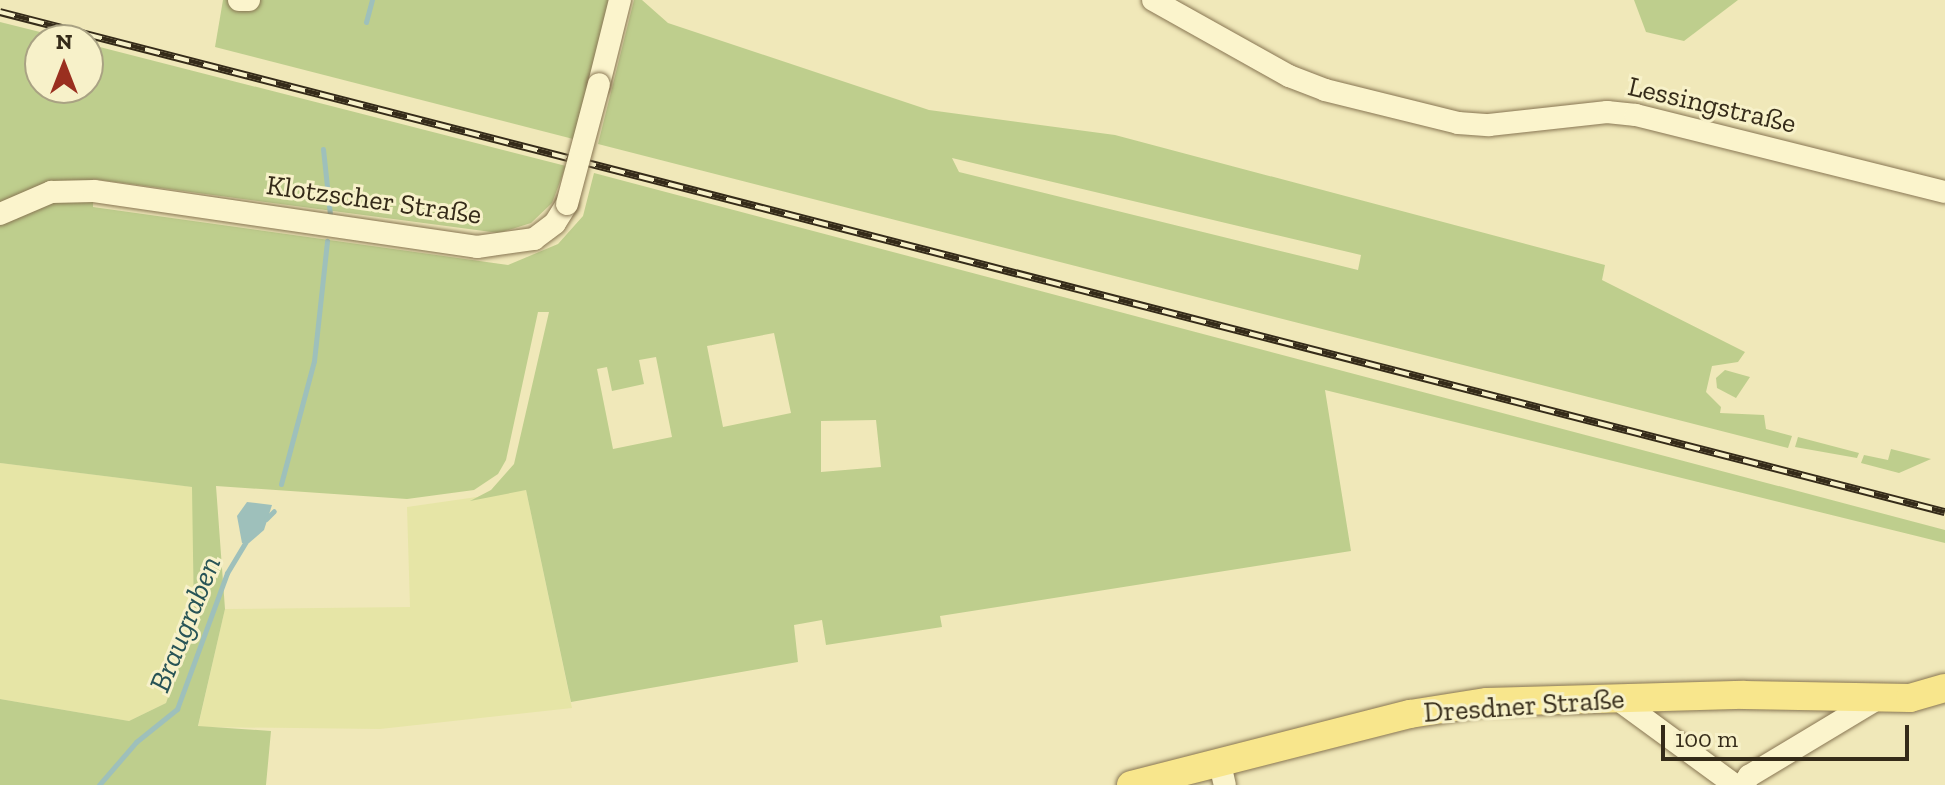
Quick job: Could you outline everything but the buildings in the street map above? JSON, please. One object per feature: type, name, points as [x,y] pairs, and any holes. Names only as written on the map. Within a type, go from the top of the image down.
[{"type":"main road","name":"Dresdner Straße","points":[[1131,785],[1222,774],[1443,707],[1616,698],[1877,699],[1917,697],[1945,688]]},
{"type":"street","points":[[239,0],[249,0]]},
{"type":"street","name":"Klotzscher Straße","points":[[0,214],[51,192],[94,191],[477,247],[534,239],[555,223],[567,204],[620,0]]},
{"type":"street","name":"Lessingstraße","points":[[1153,0],[1289,76],[1325,90],[1458,123],[1489,125],[1607,112],[1636,115],[1945,192]]},
{"type":"street","points":[[1616,698],[1735,785]]},
{"type":"street","name":"Dresdner Straße","points":[[1743,785],[1749,776],[1877,699]]},
{"type":"shaded area","points":[[0,463],[193,487],[194,622],[166,703],[129,721],[0,699]]},
{"type":"shaded area","points":[[526,490],[572,708],[380,729],[198,727],[225,609],[410,607],[407,507]]},
{"type":"green space","points":[[223,0],[617,0],[581,141],[215,47]]},
{"type":"green space","points":[[634,0],[642,0],[668,23],[929,110],[1115,135],[1605,265],[1602,280],[1745,352],[1738,362],[1712,366],[1706,392],[1721,407],[1720,413],[1764,415],[1766,429],[1792,436],[1788,448],[598,144]],"holes":[[[952,158],[1361,255],[1358,270],[959,172]]]},
{"type":"green space","points":[[1634,0],[1738,0],[1684,41],[1646,32]]},
{"type":"green space","points":[[0,22],[24,28],[24,104],[104,104],[104,48],[566,166],[552,203],[531,223],[499,233],[93,179],[93,207],[508,265],[558,244],[583,216],[594,173],[1945,530],[1945,543],[1325,390],[1351,551],[940,616],[942,627],[826,645],[822,620],[794,625],[798,662],[571,702],[526,490],[470,501],[491,490],[514,464],[549,312],[538,312],[506,460],[498,474],[474,490],[407,499],[216,486],[225,609],[198,726],[271,731],[266,785],[0,785],[0,699],[129,721],[166,703],[194,622],[192,487],[0,463]],"holes":[[[774,333],[791,413],[723,427],[707,346]],[[656,357],[672,437],[613,449],[597,369],[607,367],[612,391],[644,384],[639,360]],[[876,420],[881,467],[821,472],[821,421]]]},
{"type":"green space","points":[[1725,370],[1750,377],[1736,398],[1717,388],[1716,378]]},
{"type":"green space","points":[[1798,437],[1859,453],[1857,458],[1795,447]]},
{"type":"green space","points":[[1891,449],[1931,459],[1899,473],[1861,463],[1864,455],[1888,460]]},
{"type":"water","points":[[247,502],[272,505],[264,530],[249,543],[242,543],[237,516]]},
{"type":"waterway","name":"Braugraben","points":[[366,22],[372,0]]},
{"type":"waterway","name":"Braugraben","points":[[323,149],[330,214]]},
{"type":"waterway","name":"Braugraben","points":[[281,484],[314,361],[327,241]]},
{"type":"waterway","name":"Braugraben","points":[[266,519],[274,511]]},
{"type":"waterway","name":"Braugraben","points":[[99,785],[136,742],[177,709],[227,573],[248,538]]},
{"type":"railway","points":[[0,12],[1945,512]]}]
